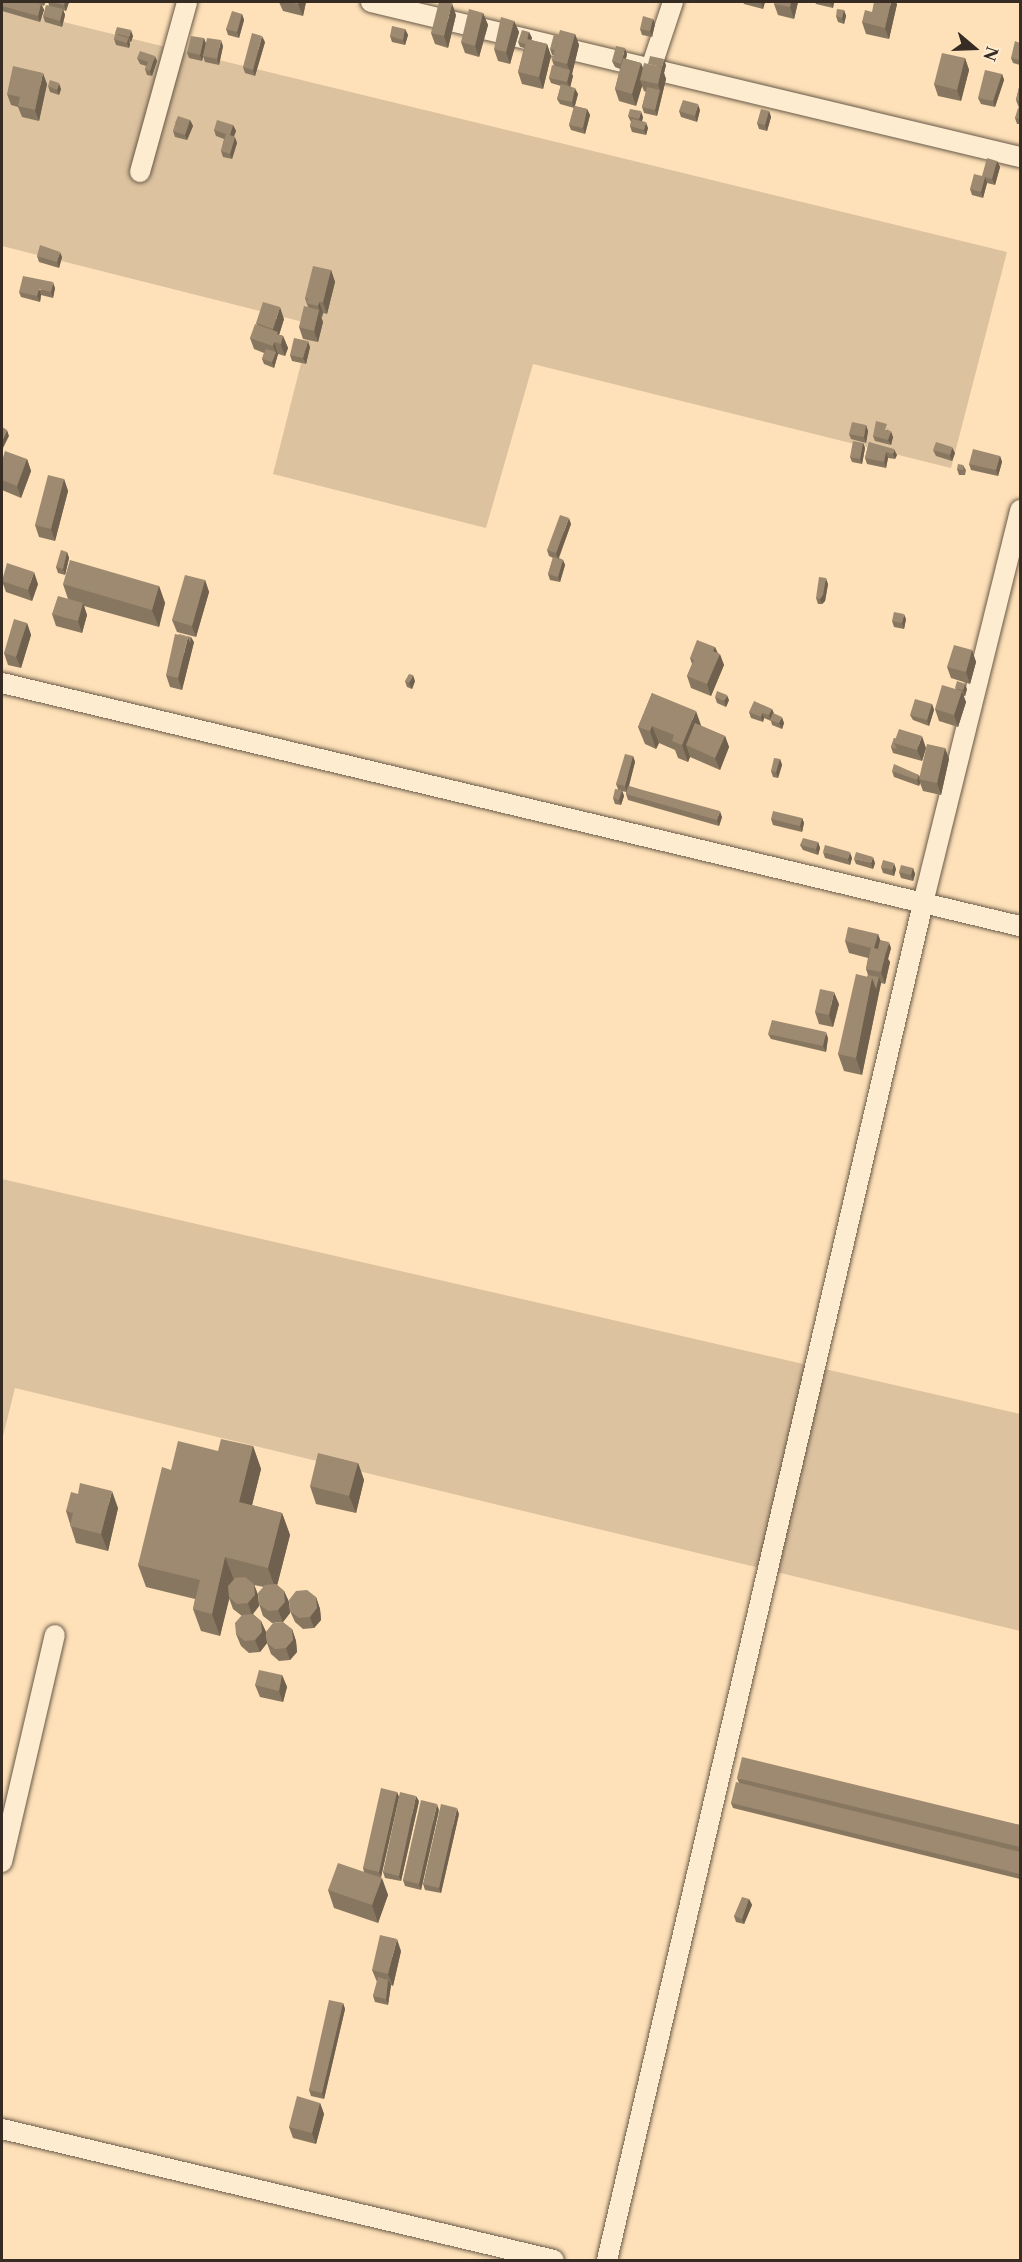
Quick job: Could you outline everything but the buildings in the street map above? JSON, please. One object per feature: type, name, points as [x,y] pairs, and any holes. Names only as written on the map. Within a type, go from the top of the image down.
[{"type":"street","points":[[140,172],[187,2]]},
{"type":"street","points":[[371,2],[425,8],[651,68],[1020,157]]},
{"type":"street","points":[[651,68],[673,2]]},
{"type":"street","points":[[607,2260],[923,903],[1020,510]]},
{"type":"street","points":[[2,683],[1020,926]]},
{"type":"street","points":[[2,1862],[55,1635]]},
{"type":"street","points":[[2,2129],[554,2260]]},
{"type":"shaded area","points":[[2,7],[1007,252],[951,468],[533,364],[486,528],[273,474],[311,324],[2,246]]},
{"type":"shaded area","points":[[2,1179],[1020,1414],[1020,1631],[15,1388],[2,1440]]}]
